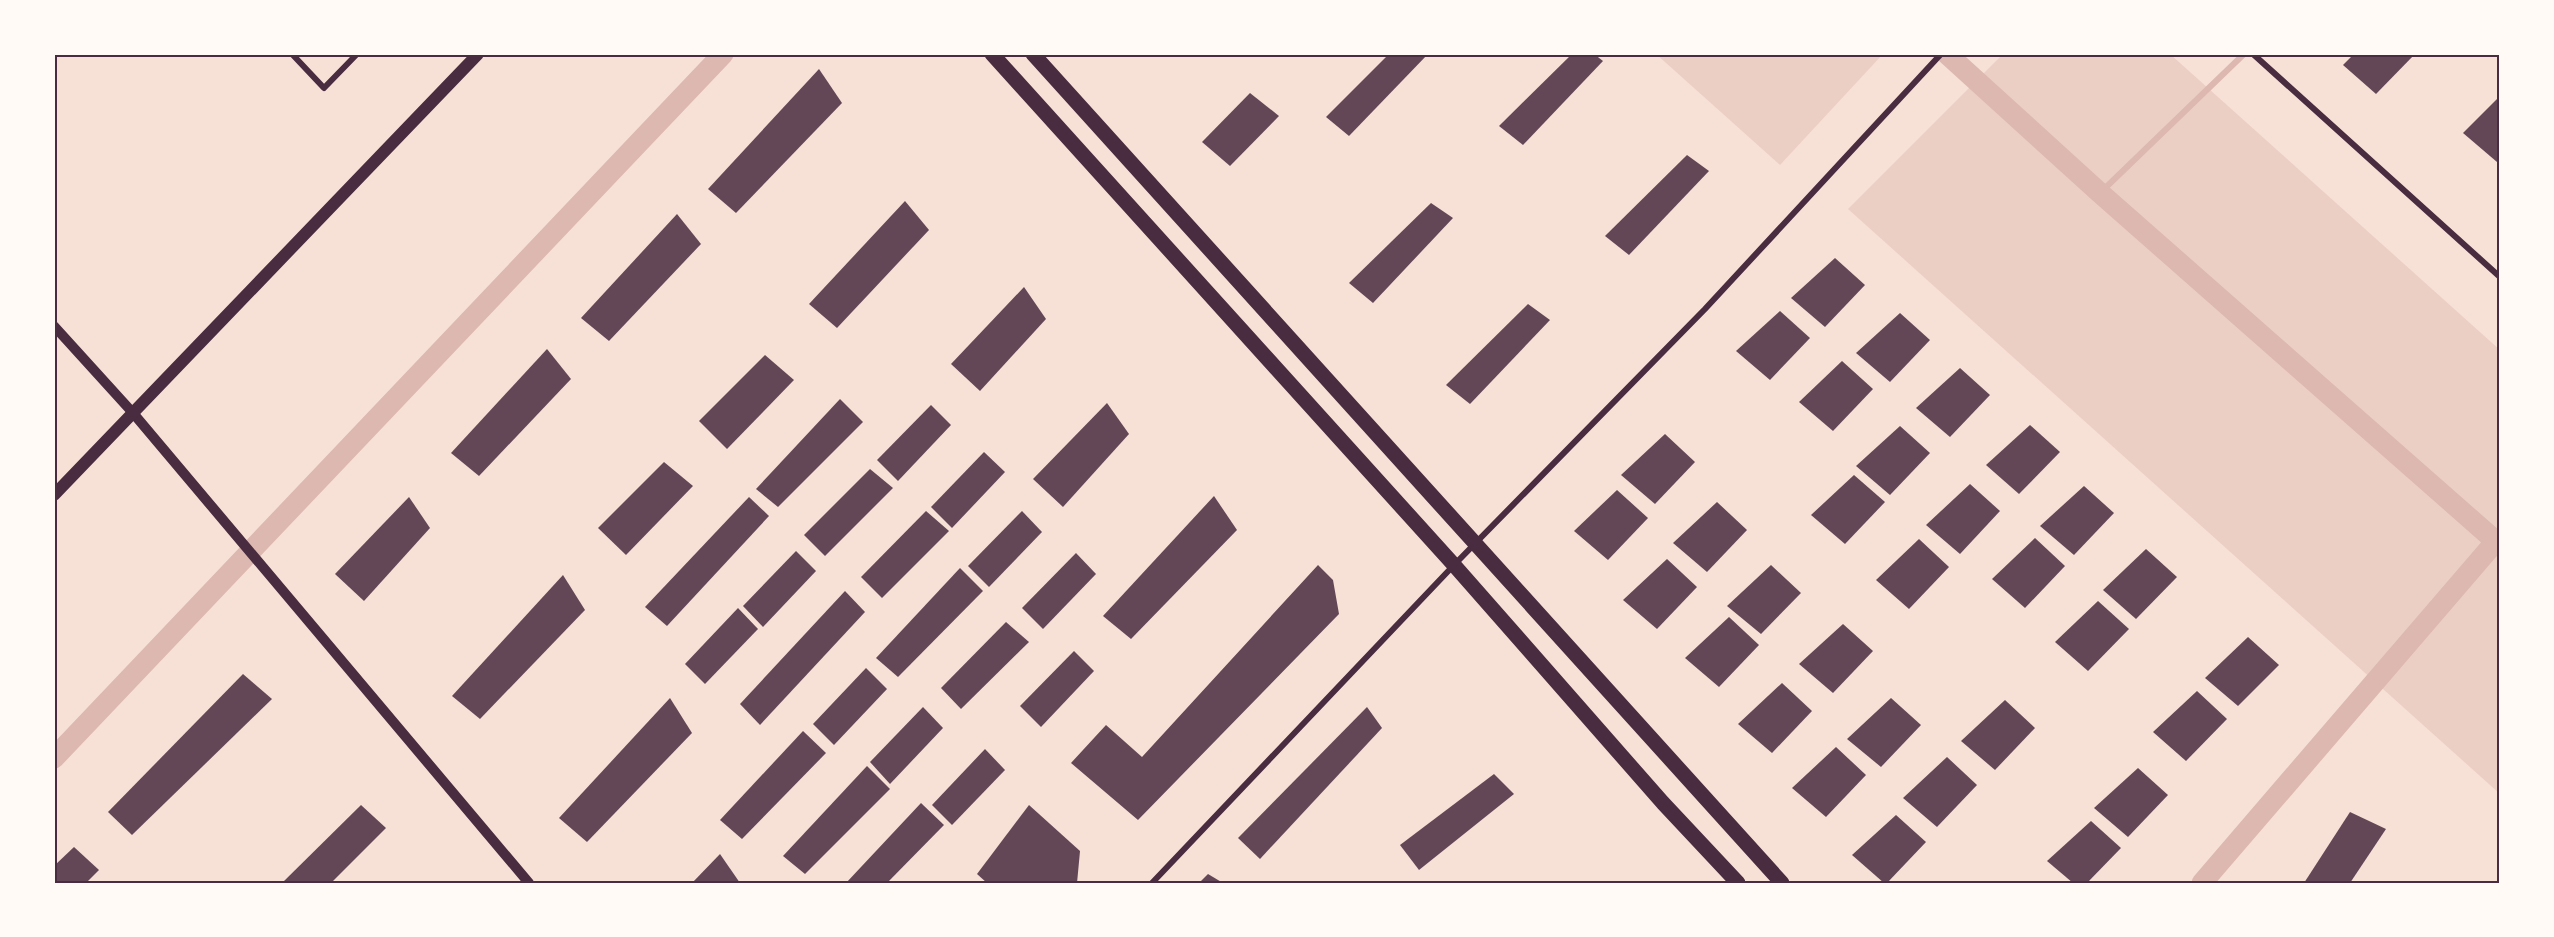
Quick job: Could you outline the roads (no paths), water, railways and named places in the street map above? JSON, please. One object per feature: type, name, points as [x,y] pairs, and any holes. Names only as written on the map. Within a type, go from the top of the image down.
[{"type":"main road","points":[[54,495],[478,54]]},
{"type":"main road","points":[[992,54],[1454,565],[1663,803],[1738,883]]},
{"type":"main road","points":[[1033,54],[1782,883]]},
{"type":"street","points":[[292,54],[324,88],[357,54]]},
{"type":"street","points":[[1152,883],[1475,543],[1705,309],[1941,54]]},
{"type":"street","points":[[2253,54],[2500,277]]},
{"type":"street","points":[[54,326],[133,413],[529,883]]},
{"type":"waterway","points":[[54,758],[723,54]]},
{"type":"waterway","points":[[1947,54],[2100,193],[2500,545]]},
{"type":"waterway","points":[[2100,193],[2244,54]]},
{"type":"waterway","points":[[2202,883],[2496,541]]}]
